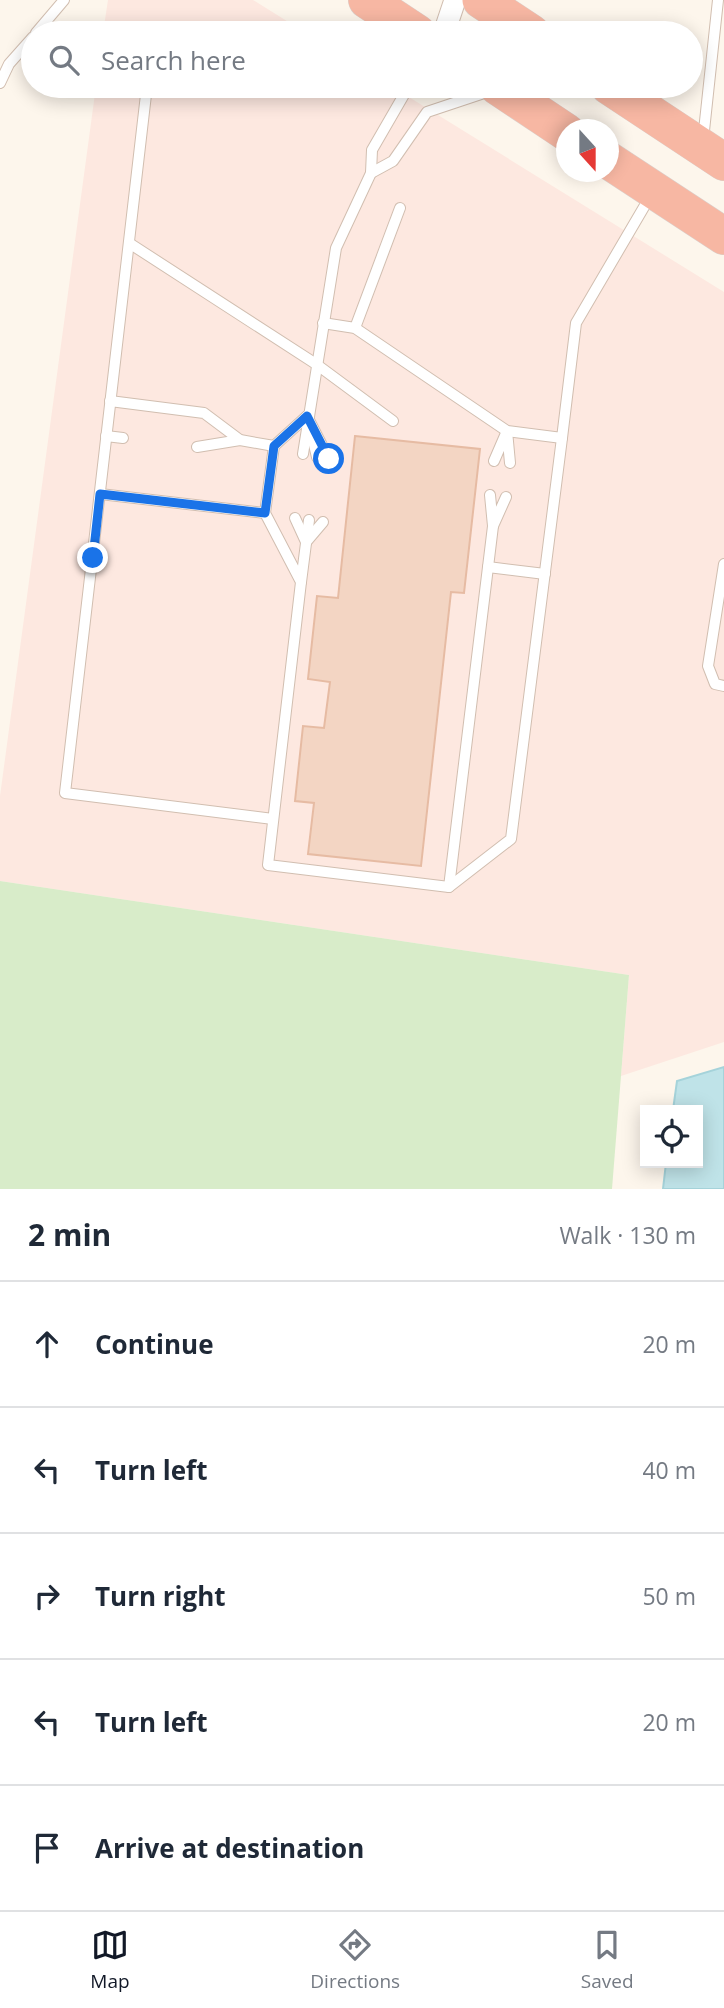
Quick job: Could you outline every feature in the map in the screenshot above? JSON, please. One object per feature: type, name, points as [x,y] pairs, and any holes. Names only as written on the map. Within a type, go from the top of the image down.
[{"type":"highway","points":[[367,0],[399,21]]},
{"type":"highway","points":[[481,0],[513,21]]},
{"type":"highway","points":[[515,98],[556,125]]},
{"type":"highway","points":[[627,98],[713,155]]},
{"type":"highway","points":[[619,167],[724,236]]},
{"type":"street","points":[[448,21],[455,0]]},
{"type":"lane","points":[[47,21],[64,0]]},
{"type":"lane","points":[[713,155],[718,0]]},
{"type":"lane","points":[[0,83],[9,64],[21,51]]},
{"type":"lane","points":[[146,98],[65,793],[273,818]]},
{"type":"lane","points":[[303,454],[335,248],[371,173],[372,150],[402,98]]},
{"type":"lane","points":[[371,173],[393,161],[427,112],[467,98]]},
{"type":"lane","points":[[309,520],[268,865],[449,887],[511,839],[576,323],[654,190]]},
{"type":"lane","points":[[355,328],[400,208]]},
{"type":"lane","points":[[129,243],[316,364],[393,421]]},
{"type":"lane","points":[[323,323],[355,328],[507,431],[562,438]]},
{"type":"lane","points":[[110,401],[204,413],[240,440]]},
{"type":"lane","points":[[301,582],[265,513],[274,446],[307,416]]},
{"type":"lane","points":[[307,416],[317,457]]},
{"type":"lane","points":[[307,416],[329,459]]},
{"type":"lane","points":[[494,461],[507,431]]},
{"type":"lane","points":[[507,431],[510,463]]},
{"type":"lane","points":[[106,436],[123,438]]},
{"type":"lane","points":[[197,447],[240,440],[274,446]]},
{"type":"lane","points":[[100,494],[265,513]]},
{"type":"lane","points":[[490,495],[494,526]]},
{"type":"lane","points":[[449,887],[488,567],[494,526],[506,497]]},
{"type":"lane","points":[[295,518],[306,542]]},
{"type":"lane","points":[[306,542],[323,522]]},
{"type":"lane","points":[[724,564],[708,666],[715,684],[724,686]]},
{"type":"lane","points":[[488,567],[545,574]]},
{"type":"shaded area","points":[[108,0],[253,0],[287,21],[105,21]]},
{"type":"shaded area","points":[[94,98],[410,98],[724,292],[724,1042],[621,1076],[629,975],[0,881],[0,796]]},
{"type":"green space","points":[[0,881],[629,975],[612,1189],[0,1189]]},
{"type":"water","points":[[724,1067],[724,1189],[663,1189],[665,1168],[703,1168],[703,1105],[674,1105],[677,1081]]},
{"type":"building","points":[[355,436],[480,449],[464,593],[451,592],[421,866],[308,854],[314,803],[295,801],[303,726],[324,728],[330,682],[308,679],[317,596],[338,598]]},
{"type":"route","points":[[93,558],[100,494],[265,513],[274,446],[307,416],[329,459]]}]
